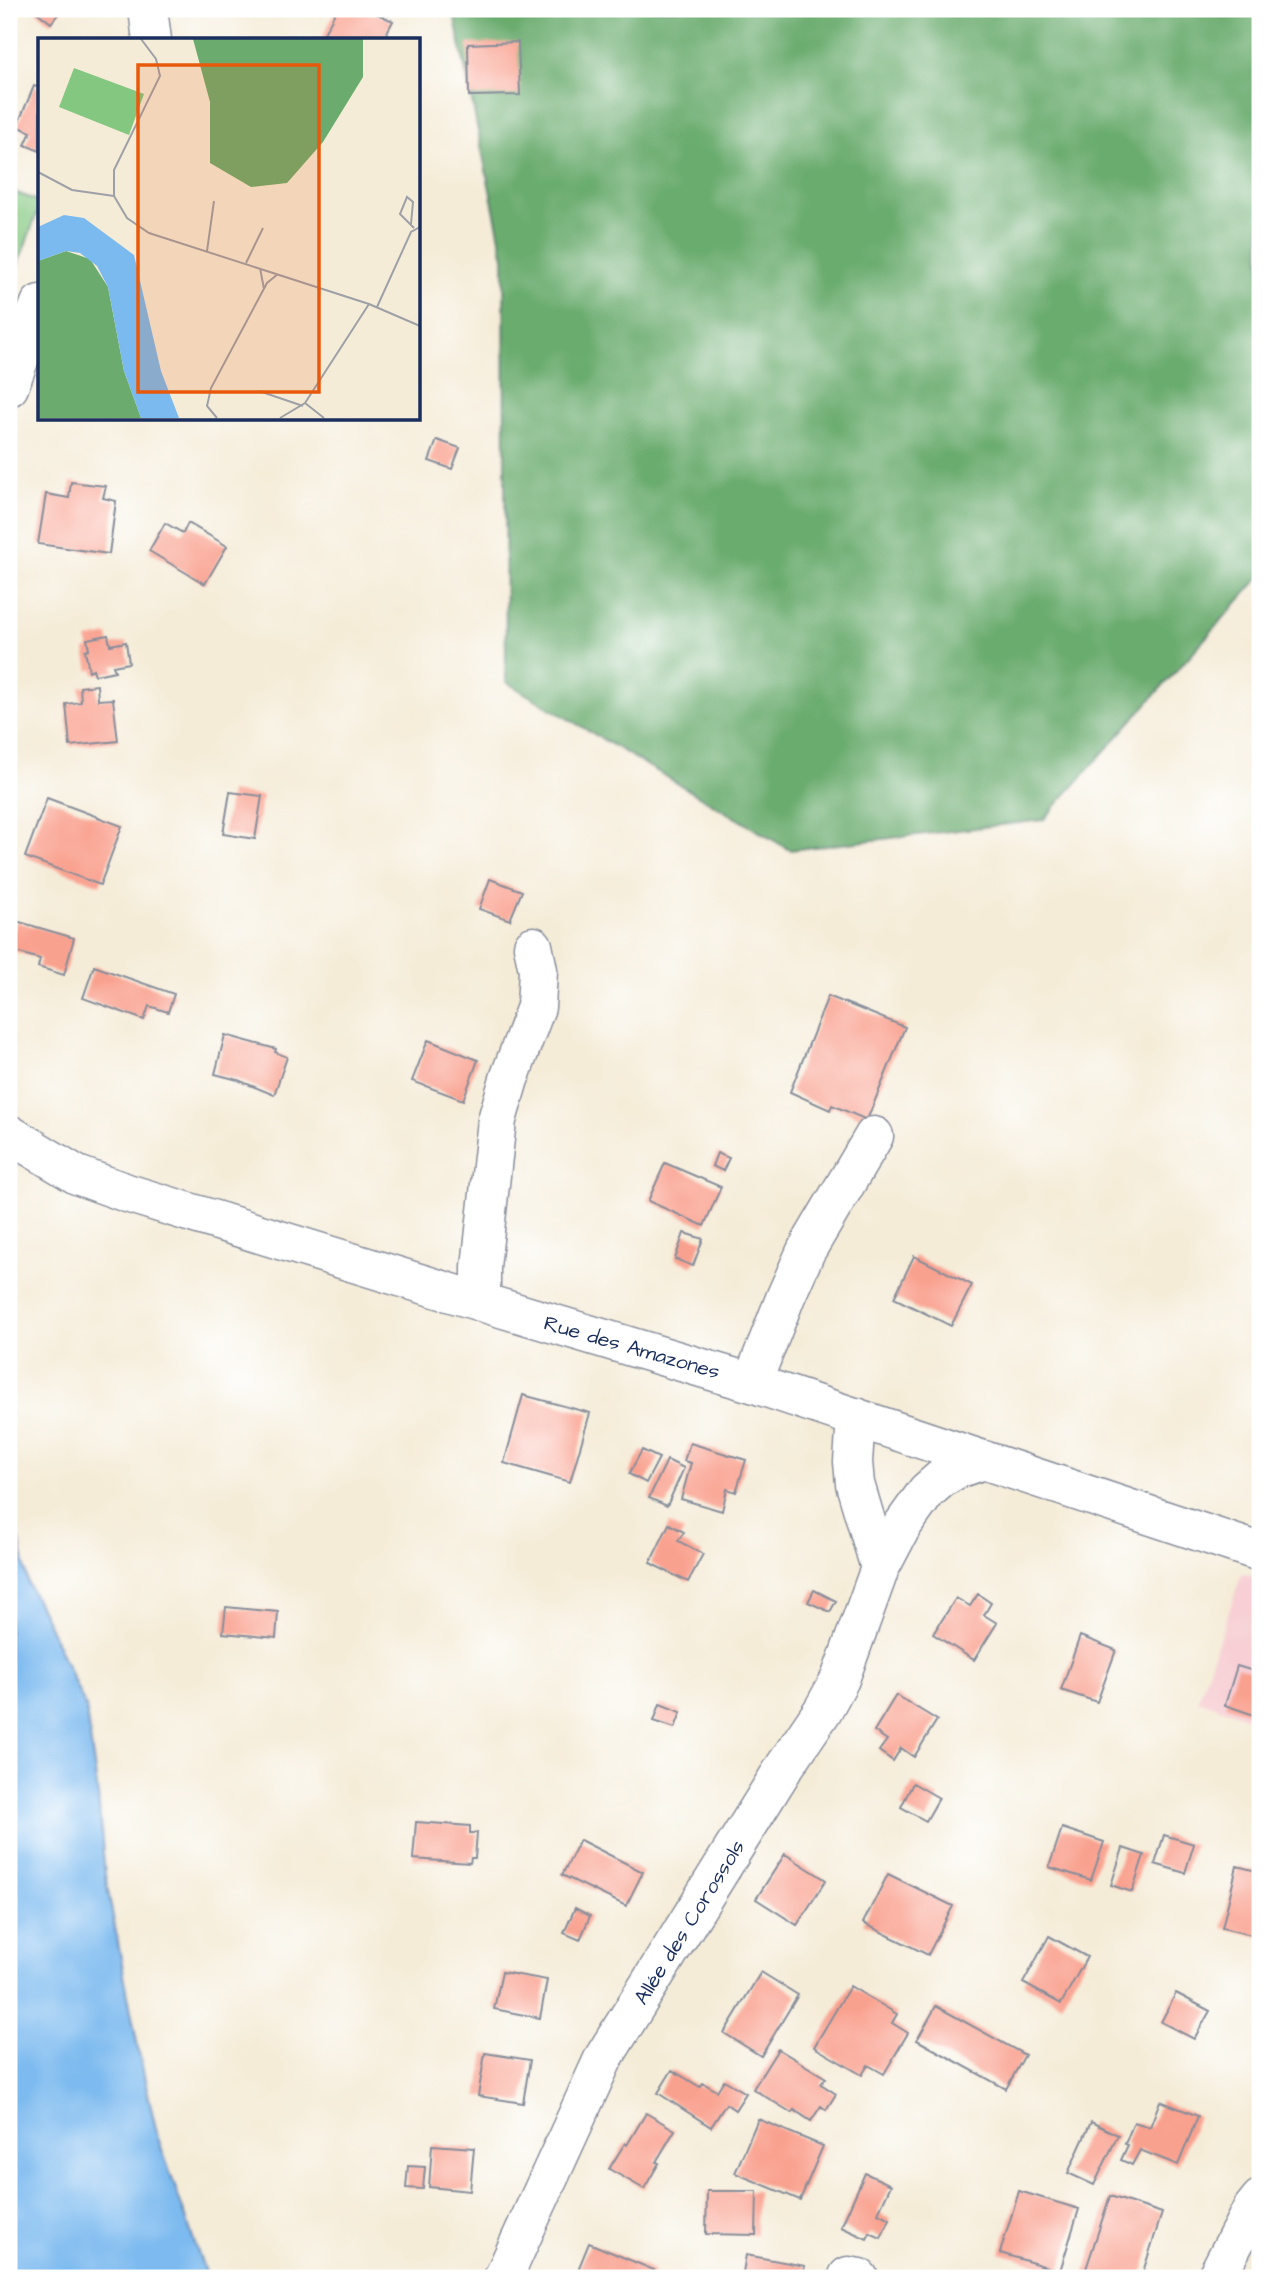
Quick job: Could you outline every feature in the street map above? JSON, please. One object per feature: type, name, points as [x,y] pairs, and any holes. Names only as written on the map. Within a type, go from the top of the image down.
[{"type":"street","points":[[148,9],[152,38]]},
{"type":"street","points":[[9,387],[38,309]]},
{"type":"street","points":[[481,1302],[481,1267],[497,1120],[536,1007],[538,970],[533,946]]},
{"type":"street","name":"Rue des Amazones","points":[[9,1134],[89,1180],[481,1302],[752,1382],[1260,1552]]},
{"type":"street","points":[[752,1382],[806,1251],[874,1136]]},
{"type":"street","points":[[856,1417],[853,1462],[855,1484],[880,1569]]},
{"type":"street","name":"Allée des Corossols","points":[[503,2278],[604,2057],[840,1679],[880,1569],[902,1526],[927,1491],[942,1478],[957,1469],[984,1460]]},
{"type":"street","points":[[1216,2278],[1260,2199]]},
{"type":"shaded area","points":[[1242,1573],[1260,1579],[1260,1722],[1198,1700]]},
{"type":"green space","points":[[453,9],[1260,9],[1260,577],[1043,820],[790,850],[506,682],[504,258]]},
{"type":"green space","points":[[9,190],[38,201],[38,210],[9,289]]},
{"type":"water","points":[[9,1487],[28,1584],[86,1708],[105,1875],[139,2053],[158,2138],[207,2278],[9,2278]]},
{"type":"building","points":[[33,9],[62,9],[51,23]]},
{"type":"building","points":[[337,9],[366,9],[393,21],[384,38],[322,37]]},
{"type":"building","points":[[518,42],[520,95],[469,96],[468,44]]},
{"type":"building","points":[[34,86],[38,87],[38,150],[25,145],[31,132],[17,126]]},
{"type":"building","points":[[437,440],[460,448],[452,469],[429,461]]},
{"type":"building","points":[[71,482],[106,486],[103,498],[116,501],[109,554],[38,544],[46,494],[69,498]]},
{"type":"building","points":[[165,523],[183,533],[188,523],[227,546],[205,584],[149,551]]},
{"type":"building","points":[[108,635],[110,645],[126,642],[129,663],[113,666],[115,671],[95,675],[93,669],[89,671],[85,650],[89,649],[87,639]]},
{"type":"building","points":[[97,685],[98,700],[113,699],[118,741],[70,746],[66,704],[81,702],[80,687]]},
{"type":"building","points":[[230,792],[262,796],[255,839],[223,834]]},
{"type":"building","points":[[47,798],[122,826],[100,885],[25,857]]},
{"type":"building","points":[[490,879],[522,891],[510,920],[479,909]]},
{"type":"building","points":[[16,921],[74,938],[64,975],[38,967],[40,959],[9,950]]},
{"type":"building","points":[[94,966],[174,994],[168,1012],[149,1006],[144,1020],[83,998]]},
{"type":"building","points":[[828,996],[905,1027],[867,1120],[832,1105],[830,1110],[790,1092]]},
{"type":"building","points":[[225,1035],[276,1049],[275,1052],[287,1057],[274,1095],[215,1074]]},
{"type":"building","points":[[428,1040],[478,1060],[463,1100],[412,1081]]},
{"type":"building","points":[[717,1153],[729,1158],[723,1171],[712,1166]]},
{"type":"building","points":[[665,1163],[721,1187],[704,1226],[648,1201]]},
{"type":"building","points":[[684,1233],[703,1239],[693,1266],[675,1259]]},
{"type":"building","points":[[914,1256],[972,1285],[951,1326],[894,1298]]},
{"type":"building","points":[[523,1395],[590,1413],[570,1482],[504,1463]]},
{"type":"building","points":[[690,1443],[746,1460],[736,1492],[727,1489],[722,1511],[681,1499],[691,1463],[684,1461]]},
{"type":"building","points":[[642,1450],[659,1458],[646,1483],[629,1474]]},
{"type":"building","points":[[667,1460],[684,1468],[667,1506],[649,1498]]},
{"type":"building","points":[[669,1524],[684,1532],[678,1541],[703,1554],[688,1582],[650,1563]]},
{"type":"building","points":[[814,1590],[836,1601],[830,1612],[808,1602]]},
{"type":"building","points":[[978,1594],[991,1603],[984,1615],[997,1623],[974,1660],[933,1634],[956,1598],[970,1606]]},
{"type":"building","points":[[226,1607],[278,1612],[276,1638],[223,1633]]},
{"type":"building","points":[[1080,1636],[1116,1650],[1097,1702],[1061,1690]]},
{"type":"building","points":[[1237,1666],[1260,1673],[1260,1717],[1225,1705]]},
{"type":"building","points":[[896,1695],[937,1720],[914,1757],[901,1748],[893,1761],[879,1751],[887,1740],[874,1731]]},
{"type":"building","points":[[660,1704],[681,1712],[675,1728],[654,1721]]},
{"type":"building","points":[[913,1783],[939,1798],[926,1821],[901,1807]]},
{"type":"building","points":[[416,1822],[470,1826],[470,1833],[477,1833],[475,1858],[471,1858],[470,1863],[413,1859]]},
{"type":"building","points":[[1062,1828],[1104,1842],[1091,1880],[1049,1867]]},
{"type":"building","points":[[1164,1835],[1194,1844],[1185,1873],[1155,1864]]},
{"type":"building","points":[[580,1840],[643,1872],[626,1906],[562,1875]]},
{"type":"building","points":[[1123,1848],[1144,1855],[1132,1892],[1111,1885]]},
{"type":"building","points":[[785,1854],[826,1880],[797,1925],[756,1899]]},
{"type":"building","points":[[1237,1866],[1260,1872],[1260,1937],[1222,1928]]},
{"type":"building","points":[[888,1874],[953,1906],[928,1955],[863,1923]]},
{"type":"building","points":[[575,1908],[590,1916],[580,1940],[564,1933]]},
{"type":"building","points":[[1049,1936],[1087,1957],[1061,2004],[1023,1983]]},
{"type":"building","points":[[502,1972],[547,1980],[540,2018],[494,2009]]},
{"type":"building","points":[[761,1972],[798,1995],[761,2056],[724,2033]]},
{"type":"building","points":[[850,1986],[897,2014],[892,2023],[908,2033],[884,2074],[868,2065],[862,2075],[814,2047]]},
{"type":"building","points":[[1176,1993],[1210,2011],[1194,2039],[1161,2022]]},
{"type":"building","points":[[936,2006],[1025,2055],[1006,2089],[917,2040]]},
{"type":"building","points":[[778,2049],[826,2078],[821,2084],[836,2094],[826,2110],[821,2106],[811,2121],[794,2110],[792,2113],[753,2089]]},
{"type":"building","points":[[485,2053],[530,2060],[523,2103],[478,2096]]},
{"type":"building","points":[[672,2070],[700,2087],[703,2083],[717,2091],[724,2080],[746,2093],[735,2110],[726,2104],[711,2127],[658,2093]]},
{"type":"building","points":[[1160,2101],[1198,2116],[1178,2165],[1140,2150],[1132,2165],[1121,2160],[1134,2122],[1150,2127]]},
{"type":"building","points":[[646,2113],[675,2130],[644,2189],[609,2169]]},
{"type":"building","points":[[758,2119],[823,2146],[800,2200],[735,2173]]},
{"type":"building","points":[[1091,2122],[1118,2135],[1094,2185],[1068,2173]]},
{"type":"building","points":[[432,2145],[474,2148],[470,2191],[429,2187]]},
{"type":"building","points":[[408,2166],[425,2167],[423,2189],[406,2188]]},
{"type":"building","points":[[865,2173],[891,2185],[878,2213],[890,2219],[881,2238],[870,2233],[867,2239],[841,2227]]},
{"type":"building","points":[[707,2191],[757,2191],[756,2235],[706,2234]]},
{"type":"building","points":[[1019,2191],[1079,2209],[1060,2271],[1000,2253]]},
{"type":"building","points":[[1110,2196],[1162,2213],[1141,2278],[1083,2278]]},
{"type":"building","points":[[589,2243],[654,2270],[651,2278],[575,2277]]},
{"type":"building","points":[[746,2255],[805,2266],[802,2278],[742,2278]]}]
